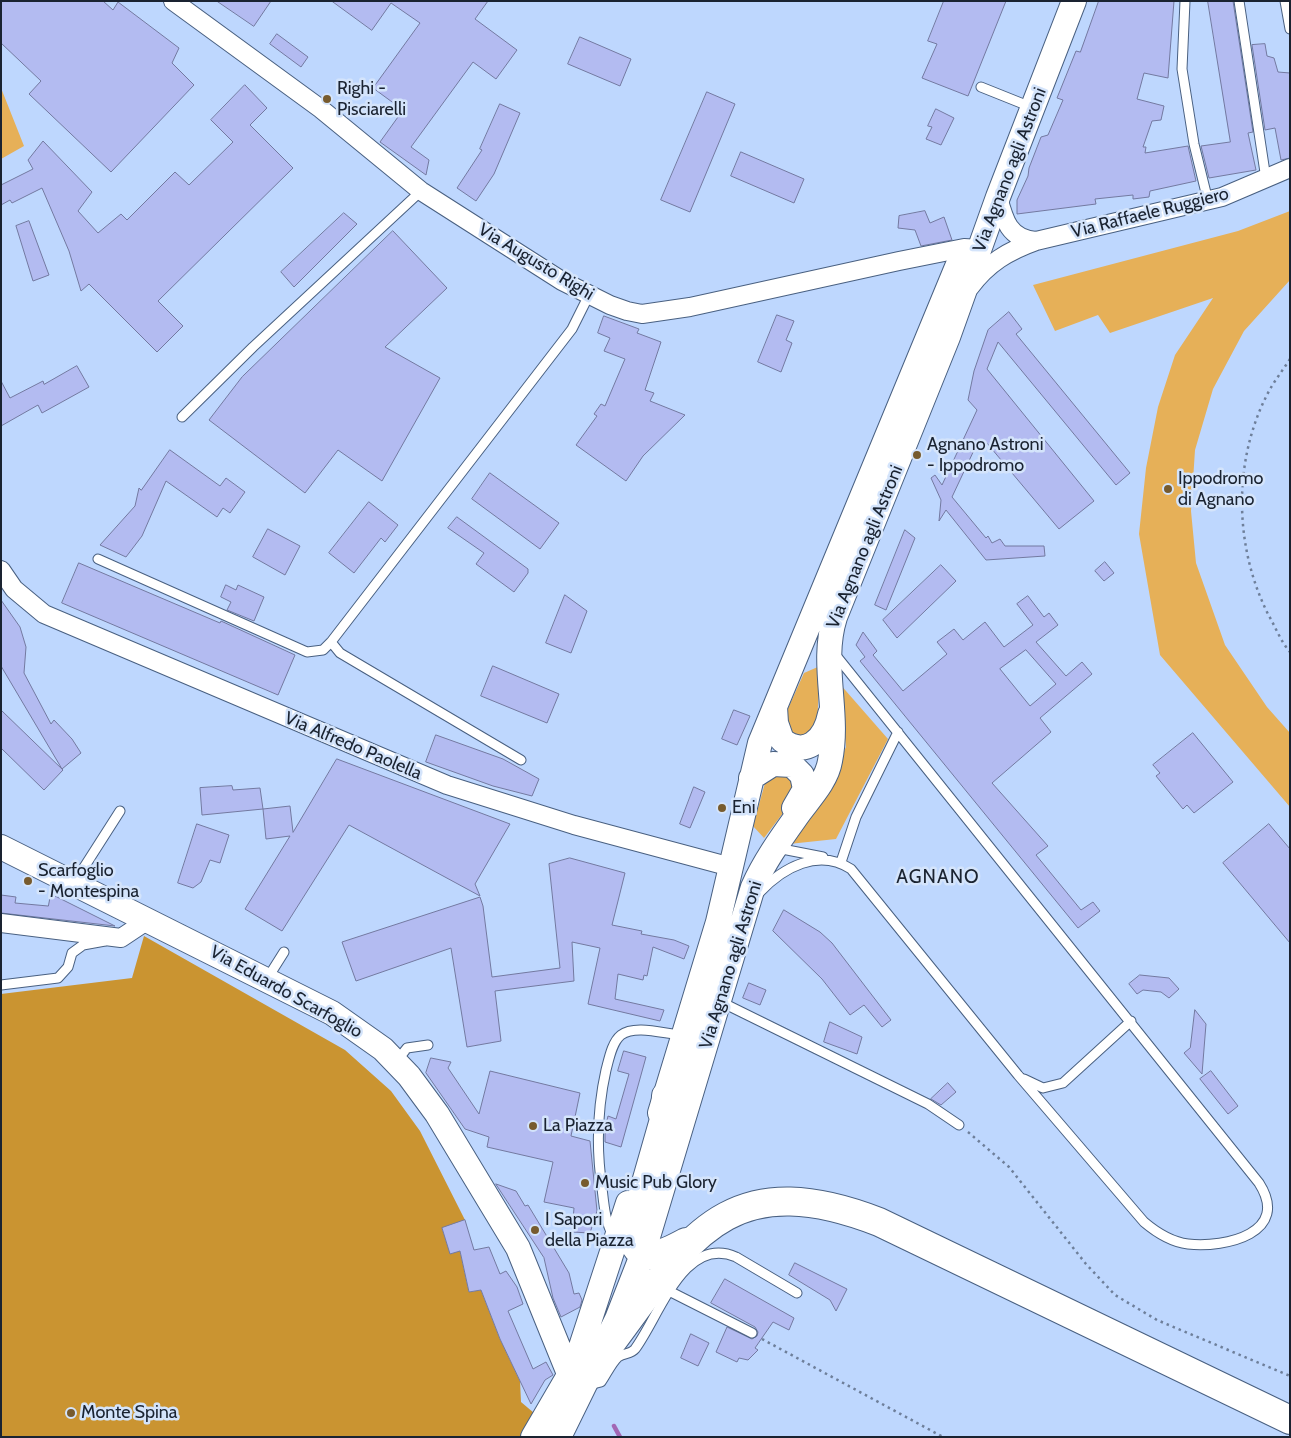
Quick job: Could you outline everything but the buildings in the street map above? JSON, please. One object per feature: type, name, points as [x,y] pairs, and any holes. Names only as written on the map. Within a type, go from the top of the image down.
[{"type":"highway","points":[[666,1096],[665,1116],[631,1235],[633,1244],[642,1253],[651,1256],[659,1255],[694,1238],[723,1217],[757,1205],[802,1201],[851,1211],[897,1230],[1290,1420]]},
{"type":"highway","points":[[585,1375],[660,1277],[694,1238]]},
{"type":"main road","name":"Via Agnano agli Astroni","points":[[585,1375],[617,1319],[642,1253],[719,1001],[743,913],[762,867],[817,788],[830,764],[833,741],[829,636],[961,300],[972,249],[1021,102],[1061,1]]},
{"type":"main road","name":"Via Agnano agli Astroni","points":[[585,1375],[590,1325],[615,1242],[666,1096],[718,922],[760,744],[972,249],[998,197],[1074,1]]},
{"type":"main road","points":[[786,681],[806,662],[813,660],[823,663],[829,658]]},
{"type":"main road","points":[[775,708],[776,723],[782,740],[789,745],[806,748],[820,738],[828,721],[832,700]]},
{"type":"main road","points":[[742,816],[750,835],[756,841],[775,847],[783,823],[805,789],[805,782],[798,769],[786,763],[774,764],[751,778]]},
{"type":"main road","name":"Via Eduardo Scarfoglio","points":[[1,847],[266,980],[343,1020],[370,1038],[396,1062],[437,1114],[518,1248],[551,1328],[585,1375]]},
{"type":"main road","points":[[551,1328],[564,1336],[574,1336],[590,1325]]},
{"type":"main road","points":[[550,1434],[585,1375]]},
{"type":"street","name":"Via Augusto Righi","points":[[173,1],[321,109],[421,191],[562,281],[626,311],[642,314],[662,312],[972,249]]},
{"type":"street","name":"Via Raffaele Ruggiero","points":[[961,300],[989,266],[1015,248],[1036,241],[1208,201],[1290,168]]},
{"type":"street","points":[[998,197],[1004,218],[1017,237],[1036,241]]},
{"type":"street","name":"Via Alfredo Paolella","points":[[1,570],[14,589],[44,614],[387,761],[447,785],[574,825],[731,867]]},
{"type":"street","points":[[1,923],[121,938],[148,920]]},
{"type":"lane","points":[[1185,1],[1182,69],[1194,144],[1208,201]]},
{"type":"lane","points":[[1239,1],[1266,179]]},
{"type":"lane","points":[[1285,1],[1290,29]]},
{"type":"lane","points":[[981,87],[1021,102]]},
{"type":"lane","points":[[182,417],[253,347],[421,191]]},
{"type":"lane","points":[[98,559],[307,652],[323,650],[572,329],[589,295]]},
{"type":"lane","points":[[331,642],[340,653],[521,760]]},
{"type":"lane","points":[[775,847],[795,853],[814,854],[841,862],[851,869],[1018,1075],[1126,1204],[1156,1232],[1179,1242],[1209,1244],[1244,1238],[1258,1230],[1266,1221],[1270,1209],[1268,1196],[1131,1021],[898,732],[829,658]]},
{"type":"lane","points":[[841,862],[856,817],[898,732]]},
{"type":"lane","points":[[74,883],[120,811]]},
{"type":"lane","points":[[743,913],[760,892],[786,871],[808,861],[830,860]]},
{"type":"lane","points":[[1,985],[58,978],[68,966],[72,953],[83,946],[121,938]]},
{"type":"lane","points":[[266,980],[284,952]]},
{"type":"lane","points":[[719,1001],[928,1104],[959,1125]]},
{"type":"lane","points":[[1018,1075],[1043,1088],[1063,1083],[1131,1021]]},
{"type":"lane","points":[[615,1242],[607,1223],[597,1153],[597,1121],[608,1061],[615,1042],[629,1030],[684,1036]]},
{"type":"lane","points":[[396,1062],[407,1048],[428,1046]]},
{"type":"lane","points":[[585,1375],[601,1382],[618,1357],[634,1351],[669,1291],[692,1264],[710,1252],[718,1252],[736,1257],[797,1293]]},
{"type":"lane","points":[[669,1291],[752,1333]]},
{"type":"path","points":[[1290,359],[1268,392],[1250,438],[1242,482],[1243,534],[1256,591],[1290,652]]},
{"type":"path","points":[[959,1125],[997,1154],[1009,1166],[1086,1264],[1115,1295],[1157,1320],[1290,1376]]},
{"type":"path","points":[[752,1333],[943,1437]]},
{"type":"shaded area","points":[[1,88],[24,146],[1,159]]},
{"type":"shaded area","name":"Ippodromo di Agnano","points":[[1290,211],[1290,280],[1244,331],[1213,389],[1195,450],[1191,511],[1196,563],[1225,645],[1267,707],[1290,733],[1290,807],[1160,655],[1139,534],[1146,468],[1158,407],[1175,355],[1213,298],[1110,333],[1098,315],[1055,331],[1033,285],[1238,231]]},
{"type":"shaded area","points":[[820,666],[817,726],[810,738],[789,735],[786,713],[804,673]]},
{"type":"shaded area","points":[[839,683],[888,739],[836,839],[789,844],[825,791],[846,747]]},
{"type":"shaded area","points":[[791,773],[796,796],[764,838],[753,826],[765,783],[772,775]]},
{"type":"shaded area","points":[[144,936],[345,1050],[391,1091],[420,1131],[465,1220],[442,1228],[450,1253],[460,1251],[469,1292],[481,1290],[500,1339],[520,1381],[521,1402],[534,1413],[520,1437],[1,1437],[1,994],[132,978]]},
{"type":"waterway","points":[[614,1426],[620,1437]]},
{"type":"place","name":"Righi - Pisciarelli","points":[[327,99]]},
{"type":"place","name":"Agnano Astroni - Ippodromo","points":[[917,455]]},
{"type":"place","name":"Ippodromo di Agnano","points":[[1168,489]]},
{"type":"place","name":"Eni","points":[[722,808]]},
{"type":"place","name":"Scarfoglio - Montespina","points":[[28,881]]},
{"type":"place","name":"La Piazza","points":[[533,1126]]},
{"type":"place","name":"Music Pub Glory","points":[[585,1183]]},
{"type":"place","name":"I Sapori della Piazza","points":[[535,1230]]},
{"type":"place","name":"Monte Spina","points":[[71,1413]]},
{"type":"district","name":"AGNANO","points":[[938,877]]}]
